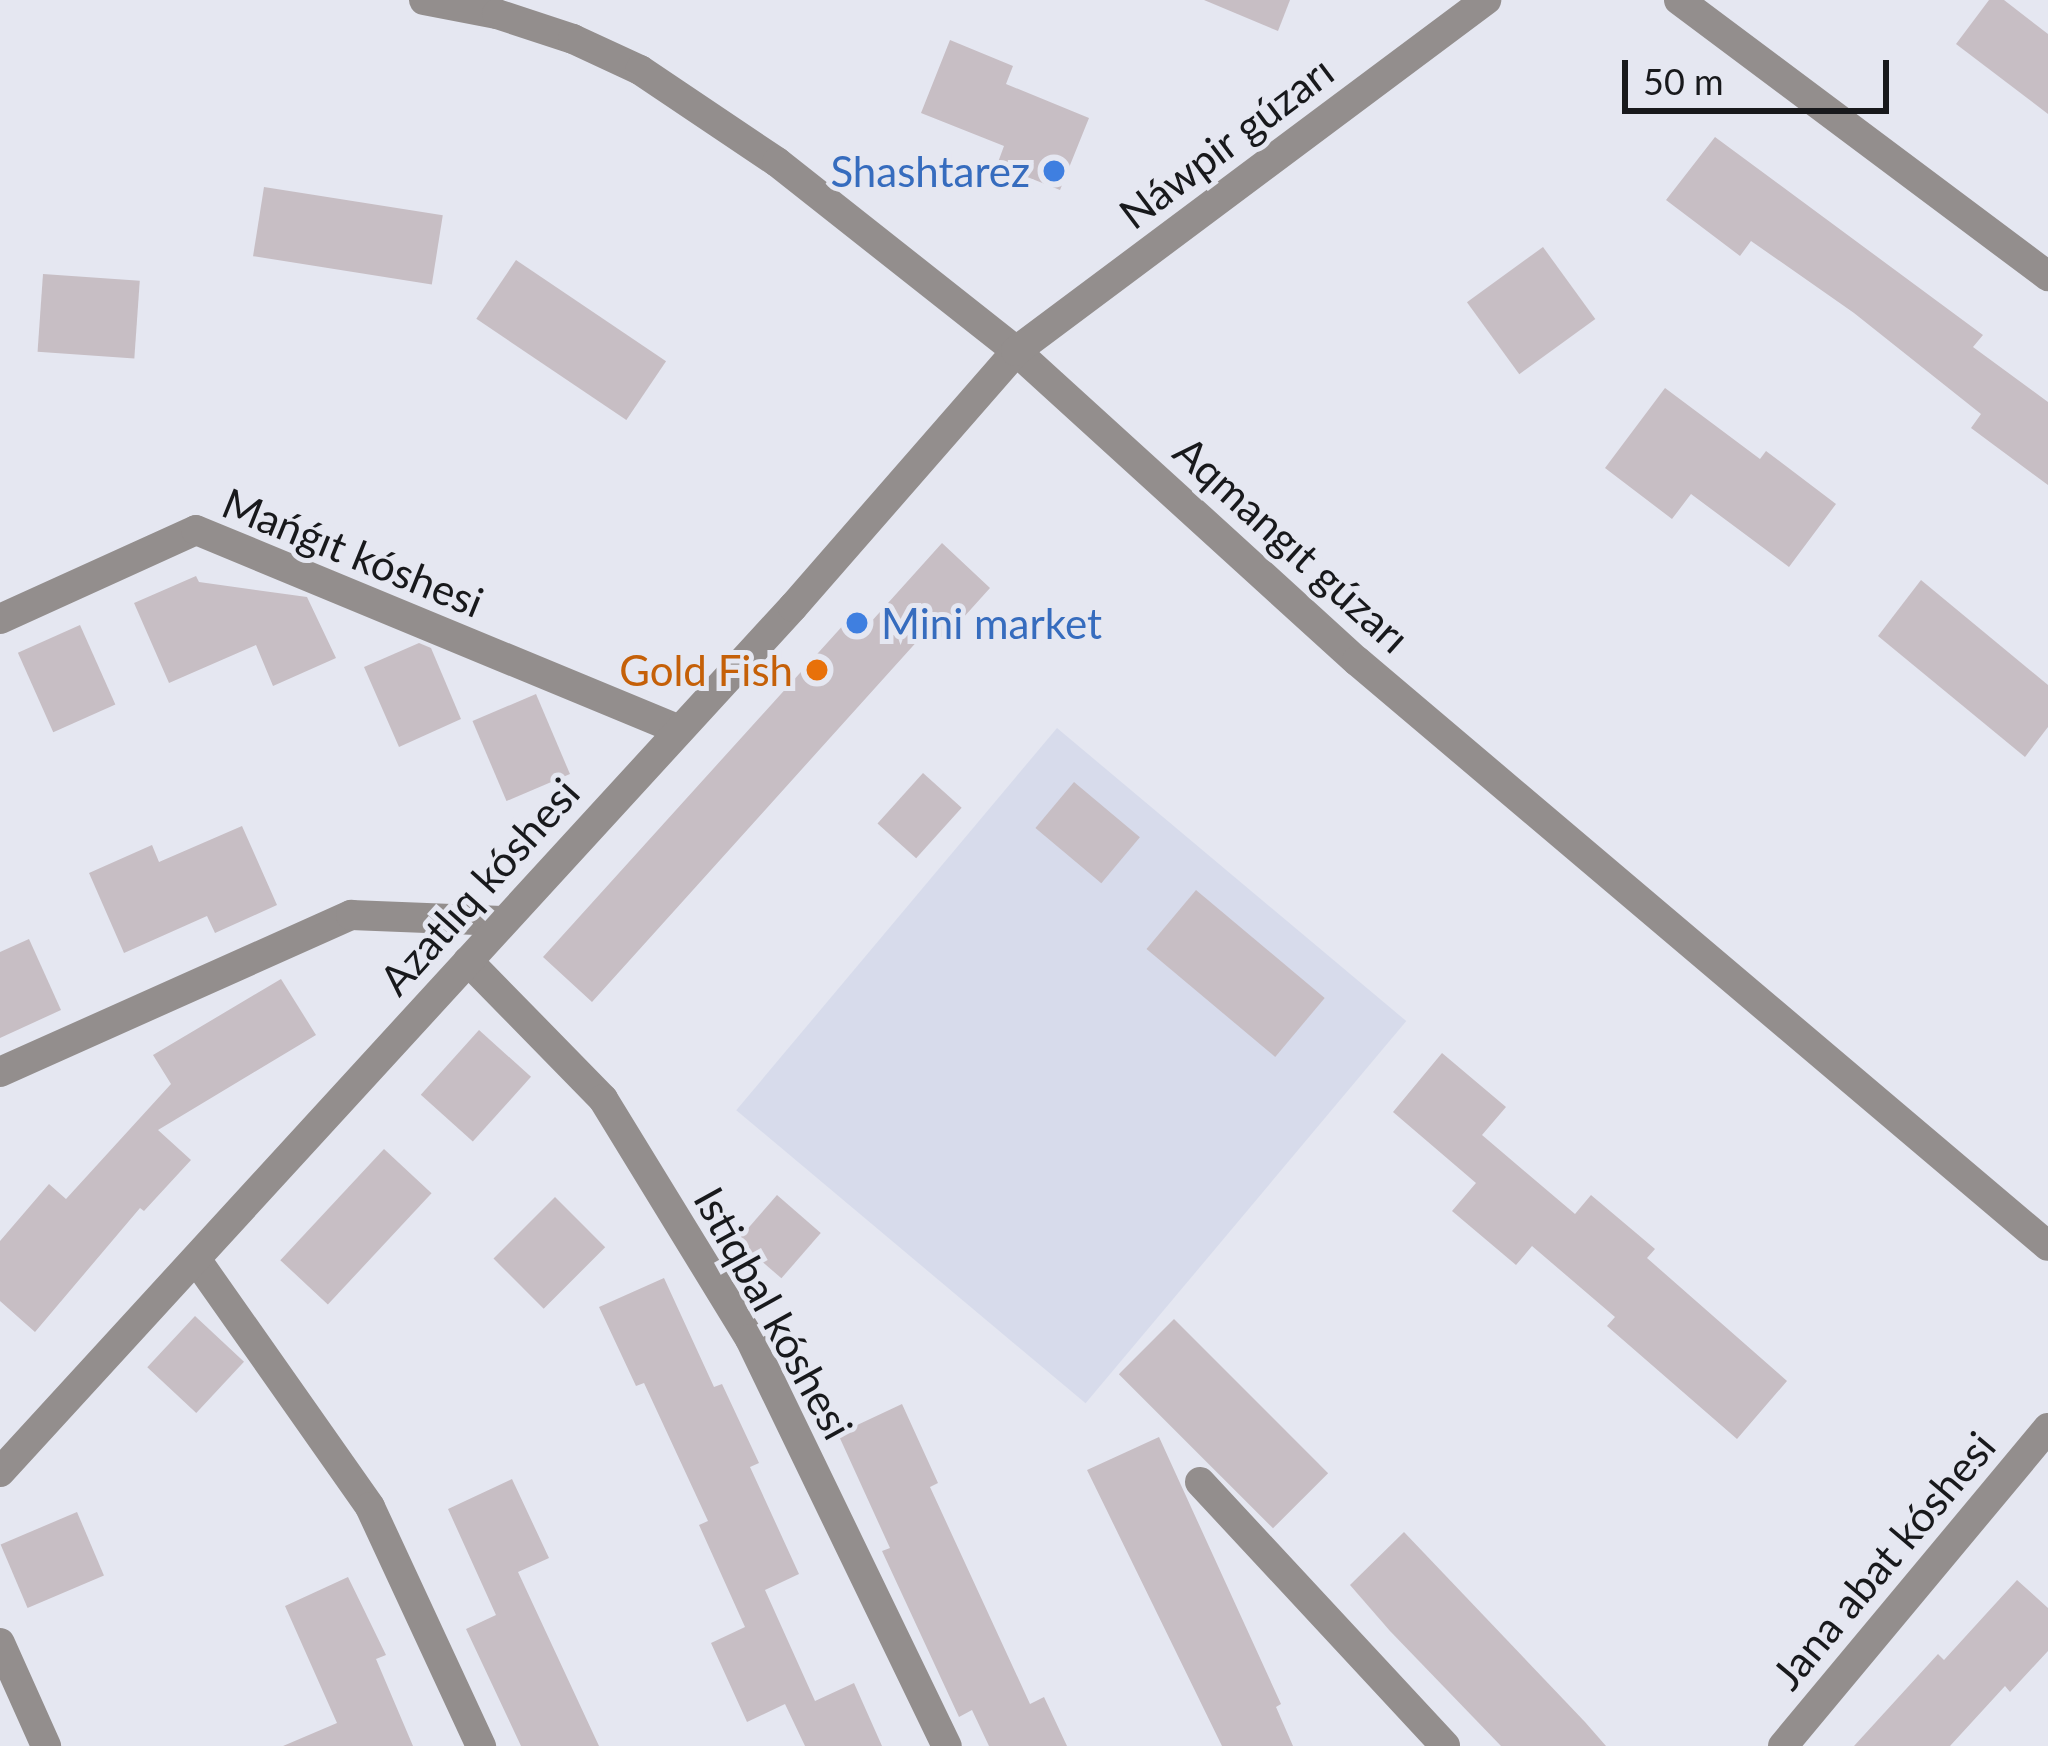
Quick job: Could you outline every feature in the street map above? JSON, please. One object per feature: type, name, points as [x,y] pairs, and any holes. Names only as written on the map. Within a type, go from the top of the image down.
[{"type":"street","name":"Aqmangıt gúzarı","points":[[424,0],[497,14],[573,39],[640,70],[777,162],[1016,351],[1358,661],[2048,1246]]},
{"type":"street","name":"Náwpir gúzarı","points":[[1016,351],[1486,0]]},
{"type":"street","points":[[1679,0],[2048,276]]},
{"type":"street","name":"Azatlıq kóshesi","points":[[0,1472],[198,1262],[1016,351]]},
{"type":"street","name":"Mańǵıt kóshesi","points":[[0,619],[196,530],[677,729]]},
{"type":"street","points":[[0,1072],[351,915],[502,921]]},
{"type":"street","name":"Istiqbal kóshesi","points":[[467,961],[603,1099],[750,1339],[946,1746]]},
{"type":"street","points":[[198,1262],[370,1507],[481,1746]]},
{"type":"street","name":"Jana abat kóshesi","points":[[1783,1746],[2048,1428]]},
{"type":"street","points":[[1200,1481],[1445,1746]]},
{"type":"street","points":[[0,1643],[46,1746]]},
{"type":"shaded area","points":[[1057,728],[1406,1021],[1086,1403],[736,1110]]},
{"type":"building","points":[[1204,0],[1290,0],[1278,31]]},
{"type":"building","points":[[1989,0],[2004,0],[2048,34],[2048,114],[1956,44]]},
{"type":"building","points":[[950,40],[1013,66],[1006,84],[1089,118],[1060,190],[997,165],[1004,146],[921,113]]},
{"type":"building","points":[[1715,137],[1983,335],[1973,347],[2048,402],[2048,485],[1971,428],[1981,414],[1854,313],[1751,241],[1740,256],[1666,200]]},
{"type":"building","points":[[264,187],[443,215],[432,284],[253,256]]},
{"type":"building","points":[[1543,247],[1595,319],[1519,374],[1467,302]]},
{"type":"building","points":[[516,260],[666,361],[626,420],[476,319]]},
{"type":"building","points":[[43,274],[140,281],[134,359],[38,352]]},
{"type":"building","points":[[1665,388],[1760,459],[1766,451],[1836,504],[1789,567],[1691,494],[1672,519],[1605,468]]},
{"type":"building","points":[[942,543],[990,588],[944,639],[930,627],[592,1002],[543,957],[856,611],[870,623]]},
{"type":"building","points":[[196,576],[199,582],[307,597],[336,658],[273,686],[256,645],[169,683],[134,603]]},
{"type":"building","points":[[1921,580],[2048,685],[2048,727],[2025,757],[1878,636]]},
{"type":"building","points":[[80,625],[115,704],[53,732],[18,653]]},
{"type":"building","points":[[419,643],[431,648],[461,719],[399,747],[364,667]]},
{"type":"building","points":[[536,694],[570,774],[506,801],[472,721]]},
{"type":"building","points":[[923,773],[962,808],[916,858],[877,824]]},
{"type":"building","points":[[1074,782],[1140,837],[1101,883],[1035,828]]},
{"type":"building","points":[[242,826],[277,905],[215,933],[207,916],[124,953],[89,873],[152,845],[159,862]]},
{"type":"building","points":[[1196,890],[1325,998],[1275,1057],[1147,949]]},
{"type":"building","points":[[29,939],[61,1010],[0,1038],[0,952]]},
{"type":"building","points":[[281,979],[316,1035],[158,1130],[191,1160],[144,1211],[140,1208],[35,1332],[0,1301],[0,1241],[49,1184],[66,1199],[171,1084],[153,1055]]},
{"type":"building","points":[[479,1030],[531,1077],[473,1141],[421,1095]]},
{"type":"building","points":[[1442,1053],[1506,1107],[1482,1135],[1575,1214],[1591,1195],[1655,1249],[1647,1258],[1787,1381],[1737,1439],[1607,1326],[1615,1317],[1532,1246],[1516,1265],[1452,1211],[1476,1183],[1393,1112]]},
{"type":"building","points":[[384,1149],[432,1193],[328,1304],[280,1260]]},
{"type":"building","points":[[777,1195],[821,1233],[781,1278],[738,1240]]},
{"type":"building","points":[[555,1197],[605,1247],[544,1309],[493,1259]]},
{"type":"building","points":[[664,1278],[714,1387],[722,1384],[759,1463],[750,1467],[799,1574],[765,1590],[815,1701],[854,1683],[882,1746],[805,1746],[785,1704],[747,1722],[711,1643],[745,1627],[699,1525],[708,1521],[644,1383],[636,1386],[599,1307]]},
{"type":"building","points":[[195,1316],[244,1362],[196,1413],[147,1367]]},
{"type":"building","points":[[1174,1319],[1328,1473],[1273,1528],[1119,1374]]},
{"type":"building","points":[[902,1404],[938,1483],[930,1487],[1030,1704],[1044,1697],[1067,1746],[989,1746],[972,1710],[959,1717],[882,1551],[890,1548],[838,1434]]},
{"type":"building","points":[[1159,1437],[1281,1704],[1276,1707],[1293,1746],[1222,1746],[1087,1470]]},
{"type":"building","points":[[512,1479],[549,1558],[518,1572],[599,1746],[521,1746],[466,1629],[496,1615],[448,1509]]},
{"type":"building","points":[[77,1512],[104,1576],[28,1608],[1,1544]]},
{"type":"building","points":[[1404,1532],[1606,1746],[1501,1746],[1390,1631],[1350,1585]]},
{"type":"building","points":[[348,1577],[386,1655],[376,1659],[413,1746],[283,1746],[337,1723],[285,1606]]},
{"type":"building","points":[[2017,1580],[2048,1608],[2048,1651],[2010,1692],[2005,1686],[1950,1746],[1854,1746],[1938,1654],[1944,1660]]},
{"type":"place","name":"Shashtarez","points":[[1054,171]]},
{"type":"place","name":"Mini market","points":[[857,623]]},
{"type":"place","name":"Gold Fish","points":[[817,670]]}]
